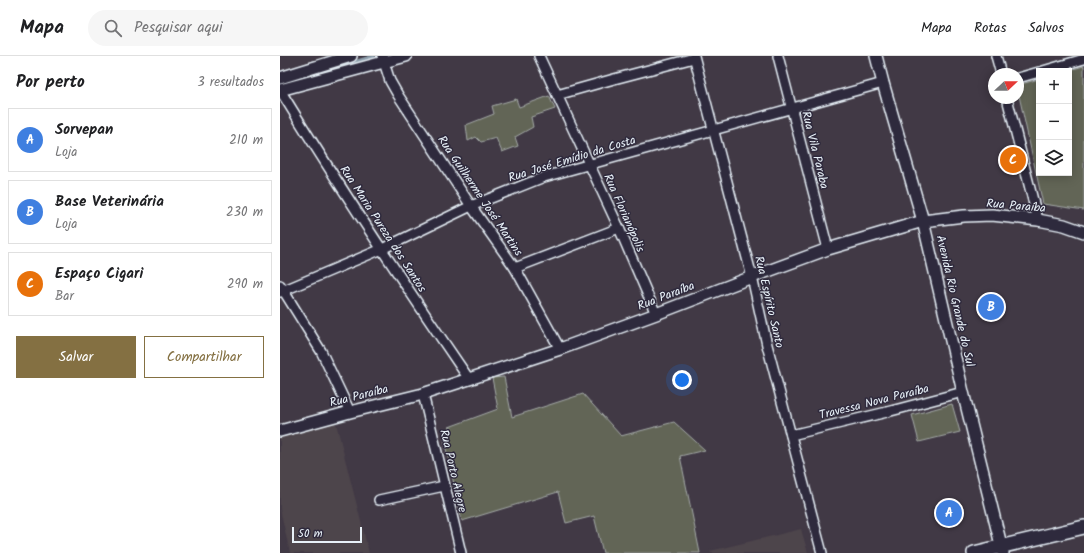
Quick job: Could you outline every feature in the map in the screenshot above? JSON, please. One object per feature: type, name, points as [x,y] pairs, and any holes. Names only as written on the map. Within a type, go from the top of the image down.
[{"type":"main road","points":[[974,553],[1002,550],[1084,527]]},
{"type":"street","points":[[281,75],[350,56]]},
{"type":"street","points":[[280,90],[383,59],[406,56]]},
{"type":"street","name":"Rua Florianópolis","points":[[539,56],[590,164],[656,314]]},
{"type":"street","name":"Rua Vila Paraba","points":[[778,56],[828,249]]},
{"type":"street","name":"Avenida Rio Grande do Sul","points":[[876,56],[923,221],[1002,550]]},
{"type":"street","points":[[996,56],[999,68]]},
{"type":"street","points":[[557,95],[694,57]]},
{"type":"street","name":"Rua Espírito Santo","points":[[694,57],[752,277],[767,345],[790,435],[822,553]]},
{"type":"street","name":"Rua Guilherme José Martins","points":[[383,59],[390,81],[398,95],[471,206],[515,268],[560,349]]},
{"type":"street","points":[[1053,68],[1084,59]]},
{"type":"street","points":[[1024,76],[1036,73]]},
{"type":"street","name":"Rua José Emídio da Costa","points":[[281,289],[382,249],[471,206],[544,177],[883,83]]},
{"type":"street","name":"Rua Maria Pureza dos Santos","points":[[280,90],[309,138],[469,379]]},
{"type":"street","points":[[1009,104],[1038,220]]},
{"type":"street","name":"Rua Paraíba","points":[[280,431],[422,394],[469,379],[560,349],[828,249],[923,221],[964,216],[992,215],[1038,220],[1064,225]]},
{"type":"street","points":[[1064,225],[1084,223]]},
{"type":"street","points":[[1064,225],[1084,232]]},
{"type":"street","points":[[515,268],[619,228]]},
{"type":"street","points":[[281,289],[321,351],[350,412]]},
{"type":"street","name":"Travessa Nova Paraíba","points":[[790,435],[963,392]]},
{"type":"street","name":"Rua Porto Alegre","points":[[422,394],[461,553]]},
{"type":"street","points":[[379,500],[444,486]]},
{"type":"shaded area","points":[[336,423],[369,553],[290,553],[280,509],[280,436]]},
{"type":"shaded area","points":[[801,529],[808,553],[711,553],[710,551]]},
{"type":"green space","points":[[1084,66],[1084,210],[1043,204],[1037,176],[1072,176],[1072,69]]},
{"type":"green space","points":[[1036,80],[1036,172],[1021,104],[1024,104],[1024,83]]},
{"type":"green space","points":[[549,96],[555,109],[531,117],[533,127],[515,137],[518,146],[502,152],[496,138],[481,142],[476,137],[468,141],[466,125],[494,114],[492,106],[516,99],[519,107]]},
{"type":"green space","points":[[504,377],[512,417],[583,394],[621,436],[674,422],[705,450],[680,456],[700,553],[603,553],[594,516],[566,523],[558,492],[462,521],[444,439],[449,427],[498,409],[492,378]]},
{"type":"green space","points":[[952,404],[960,432],[919,442],[912,415]]},
{"type":"waterway","points":[[280,84],[374,56]]},
{"type":"place","name":"Espaço Cigari","points":[[1013,160]]},
{"type":"place","name":"Base Veterinária","points":[[991,307]]},
{"type":"place","name":"Sorvepan","points":[[949,513]]}]
